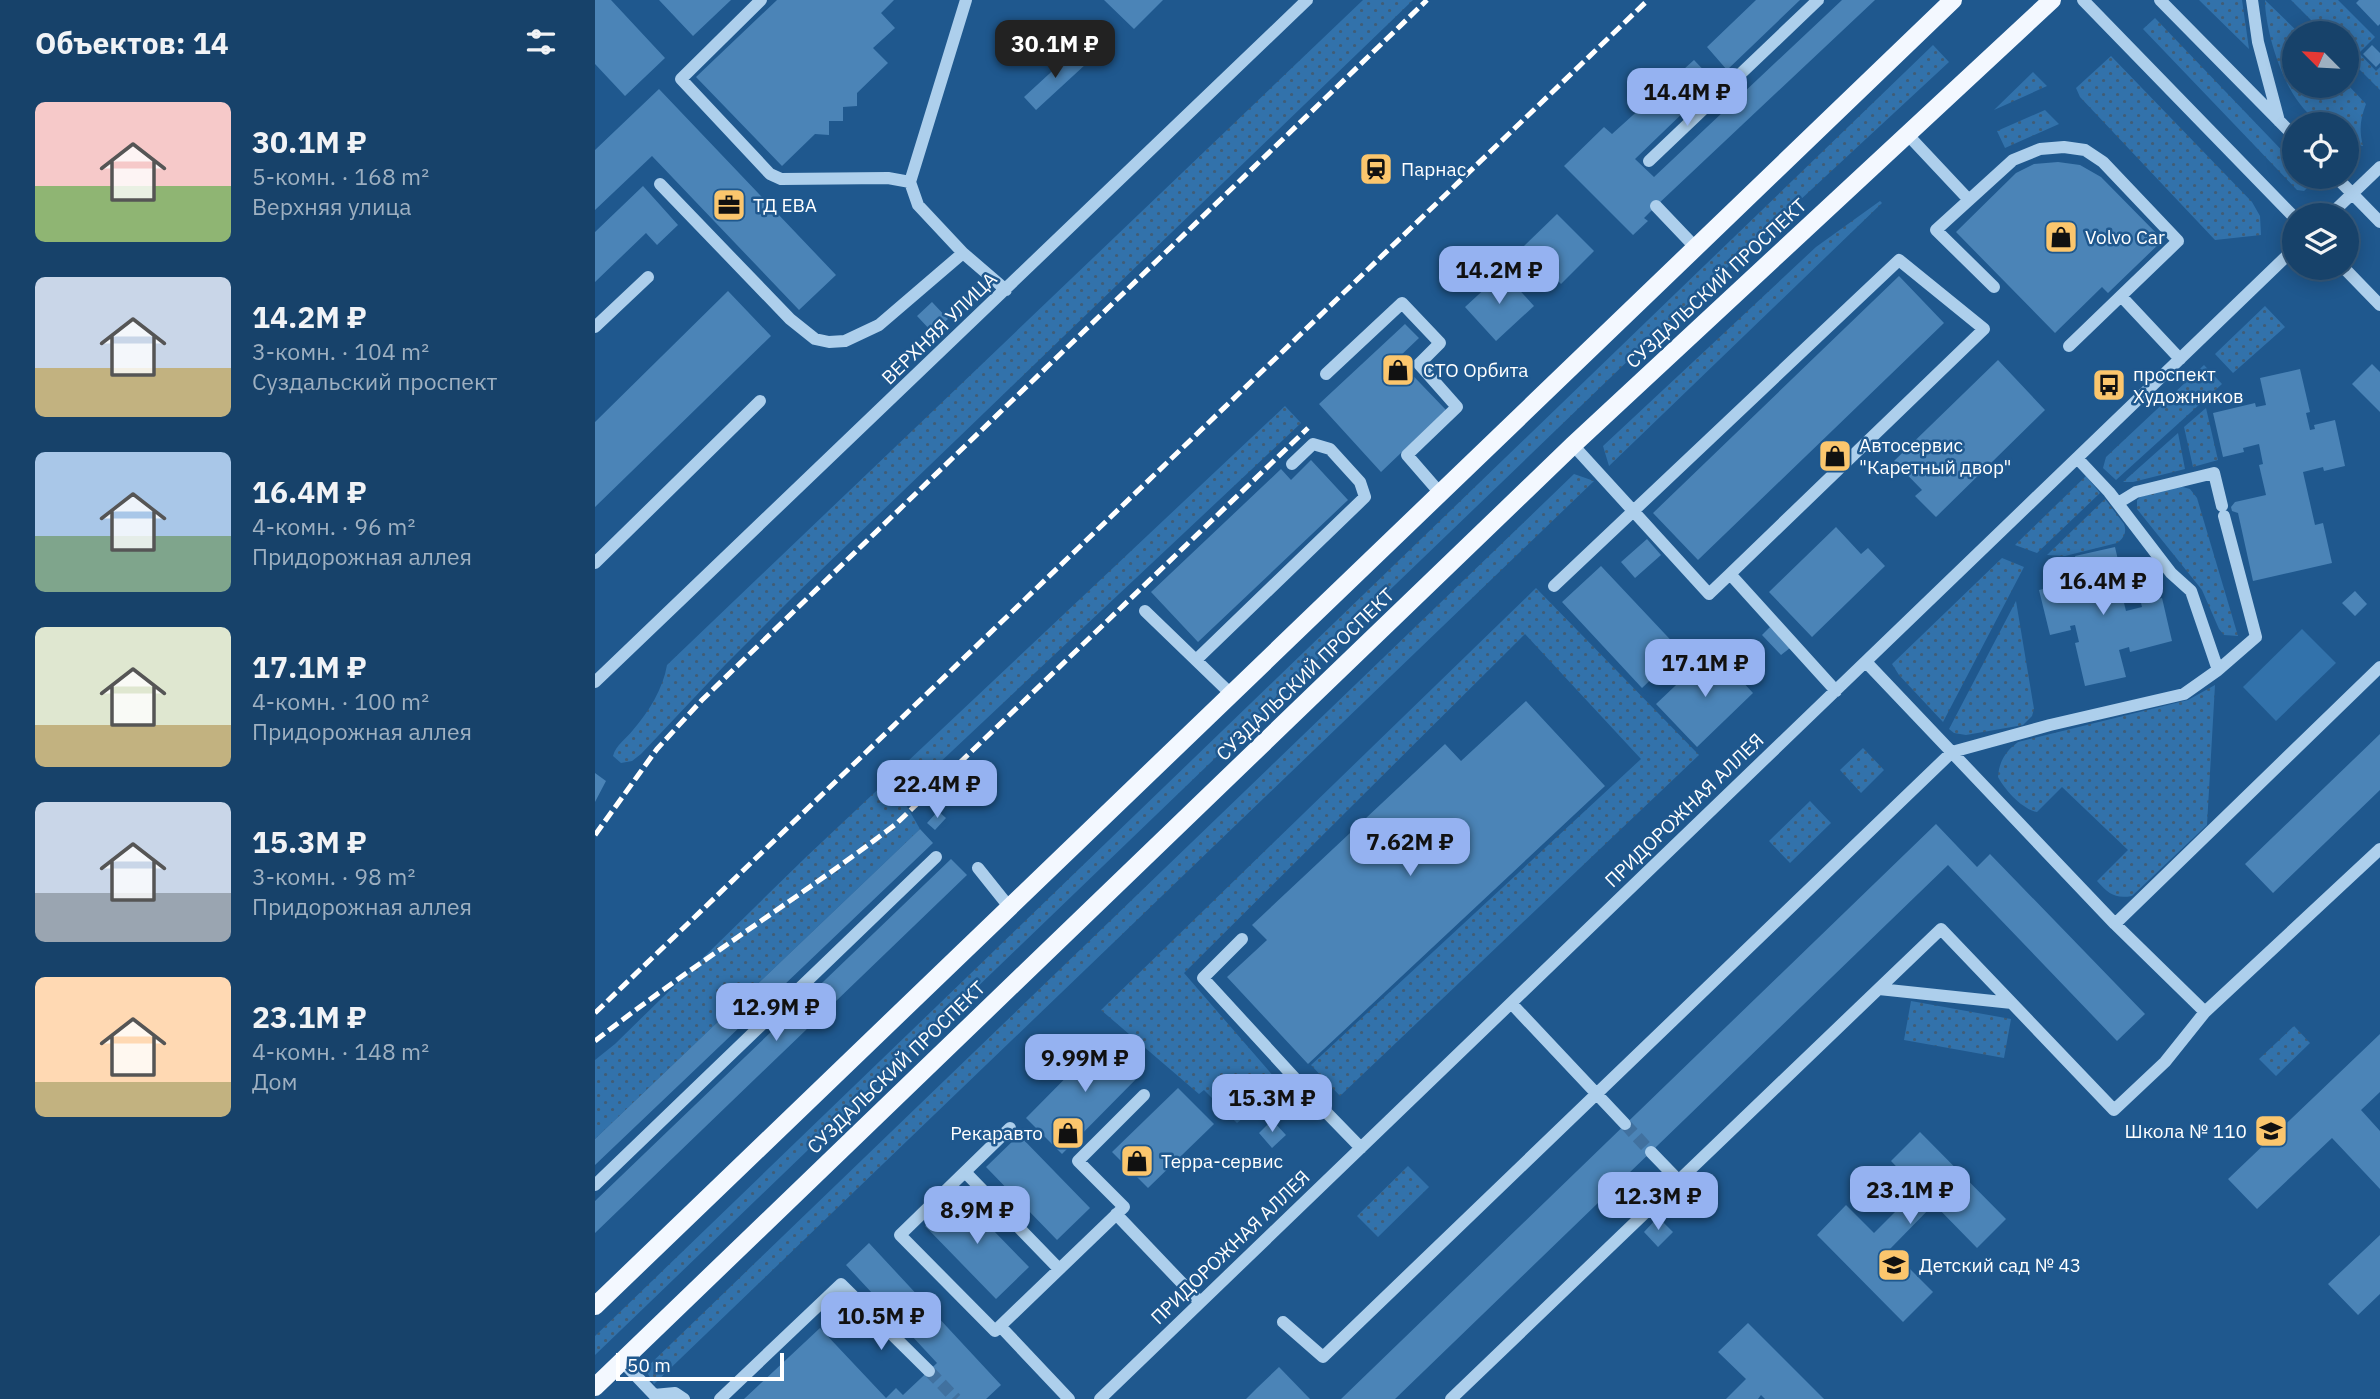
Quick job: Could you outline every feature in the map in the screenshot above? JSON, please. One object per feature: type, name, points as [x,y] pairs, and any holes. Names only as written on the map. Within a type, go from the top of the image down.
[{"type":"main road","name":"СУЗДАЛЬСКИЙ ПРОСПЕКТ","points":[[595,1306],[1953,0]]},
{"type":"main road","name":"СУЗДАЛЬСКИЙ ПРОСПЕКТ","points":[[595,1387],[1573,445],[2052,0]]},
{"type":"street","points":[[761,0],[681,79],[770,174],[781,178],[888,178],[910,182]]},
{"type":"street","points":[[966,0],[910,182],[918,205],[963,253],[1006,290]]},
{"type":"street","name":"ВЕРХНЯЯ УЛИЦА","points":[[595,682],[1307,0]]},
{"type":"street","points":[[1649,161],[1818,0]]},
{"type":"street","points":[[2083,0],[2282,205]]},
{"type":"street","points":[[2160,0],[2282,125]]},
{"type":"street","points":[[2252,0],[2258,42],[2279,122]]},
{"type":"street","points":[[1907,134],[1969,200]]},
{"type":"street","points":[[1994,288],[1936,230],[2013,160],[2040,149],[2064,147],[2085,150],[2103,162],[2178,241],[2069,346]]},
{"type":"street","points":[[2343,203],[2380,167]]},
{"type":"street","points":[[660,184],[790,319],[815,339],[845,341],[879,325],[963,253]]},
{"type":"street","points":[[2349,189],[2380,222]]},
{"type":"street","points":[[1656,206],[1696,248]]},
{"type":"street","points":[[1554,586],[1633,511],[1899,260],[1984,329],[1709,594],[1633,511],[1573,445]]},
{"type":"street","name":"ПРИДОРОЖНАЯ АЛЛЕЯ","points":[[1100,1399],[2282,261]]},
{"type":"street","points":[[597,320],[648,277]]},
{"type":"street","points":[[2356,280],[2380,305]]},
{"type":"street","points":[[2120,296],[2181,359]]},
{"type":"street","points":[[1326,374],[1402,303],[1440,343],[1419,364],[1457,407],[1407,455],[1440,493]]},
{"type":"street","points":[[595,563],[759,401]]},
{"type":"street","points":[[1196,660],[1365,496],[1360,482],[1329,449],[1313,444],[1292,464]]},
{"type":"street","points":[[2077,458],[2118,503],[2171,573],[2191,591],[2218,670]]},
{"type":"street","points":[[1283,1322],[1323,1357],[1952,752],[2050,725],[2184,694],[2218,670],[2256,637],[2214,473],[2136,492],[2118,503]]},
{"type":"street","points":[[1730,574],[1836,691]]},
{"type":"street","points":[[1145,611],[1232,695]]},
{"type":"street","points":[[1866,662],[2115,924],[2205,1012]]},
{"type":"street","points":[[2115,924],[2380,667]]},
{"type":"street","points":[[1451,1399],[1941,929],[2115,1110],[2165,1062],[2205,1012],[2380,849]]},
{"type":"street","points":[[595,1185],[936,857]]},
{"type":"street","points":[[978,868],[1010,908]]},
{"type":"street","points":[[1242,939],[1203,978],[1361,1148]]},
{"type":"street","points":[[1879,989],[2012,1003]]},
{"type":"street","points":[[1511,1003],[1625,1124]]},
{"type":"street","points":[[1010,1128],[900,1235],[995,1331],[1124,1207],[1078,1161],[1144,1095]]},
{"type":"street","points":[[1651,1152],[1679,1181]]},
{"type":"street","points":[[965,1172],[1059,1269]]},
{"type":"street","points":[[1116,1214],[1200,1302]]},
{"type":"street","points":[[720,1399],[841,1284],[929,1371]]},
{"type":"street","points":[[1000,1326],[1069,1399]]},
{"type":"street","points":[[622,1361],[656,1397],[675,1392],[684,1399]]},
{"type":"shaded area","points":[[1363,0],[1413,0],[795,595],[641,754],[632,761],[621,763],[613,756],[650,707],[659,691],[667,665]]},
{"type":"shaded area","points":[[2199,0],[2242,0],[2249,49]]},
{"type":"shaded area","points":[[2265,0],[2287,21],[2282,21],[2282,70],[2275,54]]},
{"type":"shaded area","points":[[2291,0],[2338,0],[2359,21],[2312,21]]},
{"type":"shaded area","points":[[2155,18],[2282,150],[2282,174],[2143,29]]},
{"type":"shaded area","points":[[2359,21],[2375,37],[2359,53]]},
{"type":"shaded area","points":[[1933,45],[1949,62],[1662,328],[595,1355],[595,1336]]},
{"type":"shaded area","points":[[2359,53],[2376,71],[2380,67],[2380,90],[2359,69]]},
{"type":"shaded area","points":[[2111,56],[2252,202],[2260,216],[2261,235],[2215,240],[2080,97],[2076,88]]},
{"type":"shaded area","points":[[2033,72],[2047,86],[1994,110]]},
{"type":"shaded area","points":[[2359,97],[2366,104],[2361,125],[2363,146],[2359,145],[2359,112],[2307,112],[2296,98]]},
{"type":"shaded area","points":[[2045,110],[2059,124],[2005,148],[1997,131]]},
{"type":"shaded area","points":[[1880,201],[1882,203],[1609,466],[1603,446],[1816,247]]},
{"type":"shaded area","points":[[2265,306],[2285,327],[2233,373],[2215,354]]},
{"type":"shaded area","points":[[2204,365],[2222,384],[2116,480],[2103,468],[2106,457]]},
{"type":"shaded area","points":[[1285,406],[1301,423],[902,798],[920,829],[595,1139],[595,1060],[615,1044],[804,859]]},
{"type":"shaded area","points":[[2206,408],[2218,460],[2193,467],[2184,427]]},
{"type":"shaded area","points":[[2178,433],[2185,469],[2123,482]]},
{"type":"shaded area","points":[[1574,474],[1594,481],[654,1384],[645,1369]]},
{"type":"shaded area","points":[[2086,476],[2100,493],[2037,553],[2015,545]]},
{"type":"shaded area","points":[[2179,486],[2190,489],[2197,498],[2238,636],[2224,635],[2219,629],[2202,590],[2137,509],[2137,500],[2140,497]]},
{"type":"shaded area","points":[[2105,499],[2124,524],[2125,532],[2117,543],[2065,556],[2047,555]]},
{"type":"shaded area","points":[[2002,558],[2024,567],[1943,722],[1892,664]]},
{"type":"shaded area","points":[[1536,588],[1699,755],[1340,1096],[1311,1065],[1641,759],[1525,634],[1184,973],[1281,1085],[1237,1123],[1204,1090],[1199,1094],[1101,1010]]},
{"type":"shaded area","points":[[2016,601],[2034,709],[2032,716],[2023,725],[1966,735],[1954,733],[1949,729]]},
{"type":"shaded area","points":[[2302,629],[2336,663],[2276,721],[2243,687]]},
{"type":"shaded area","points":[[2215,685],[2207,825],[2132,896],[2121,897],[2113,894],[2097,881],[2128,850],[2062,787],[2037,812],[2014,798],[1998,777],[2004,757],[2018,742],[2188,700]]},
{"type":"shaded area","points":[[1863,748],[1884,770],[1861,793],[1840,770]]},
{"type":"shaded area","points":[[1810,801],[1831,823],[1790,863],[1769,841]]},
{"type":"shaded area","points":[[1911,1001],[2011,1019],[2004,1058],[1904,1040]]},
{"type":"shaded area","points":[[2294,1026],[2310,1043],[2276,1076],[2259,1059]]},
{"type":"shaded area","points":[[1408,1166],[1429,1187],[1378,1237],[1357,1216]]},
{"type":"building","points":[[595,0],[611,0],[665,58],[625,96],[595,64]]},
{"type":"building","points":[[659,0],[731,0],[693,36]]},
{"type":"building","points":[[777,0],[894,0],[881,13],[895,28],[873,48],[888,63],[857,93],[857,106],[843,107],[843,121],[829,121],[829,135],[815,134],[782,166],[696,77]]},
{"type":"building","points":[[1104,0],[1163,0],[1134,29]]},
{"type":"building","points":[[1756,0],[1800,0],[1727,70],[1707,47]]},
{"type":"building","points":[[1842,0],[1875,0],[1656,206],[1644,218],[1648,221],[1633,235],[1564,166],[1604,127],[1612,134],[1694,60],[1715,82],[1635,159],[1654,177]]},
{"type":"building","points":[[2359,0],[2380,0],[2378,26],[2356,3]]},
{"type":"building","points":[[2372,45],[2380,53],[2380,63],[2376,67],[2363,54]]},
{"type":"building","points":[[1074,51],[1086,64],[1036,110],[1024,97]]},
{"type":"building","points":[[659,89],[836,275],[799,310],[652,156],[595,210],[595,150]]},
{"type":"building","points":[[2058,162],[2080,165],[2101,177],[2163,240],[2108,293],[2102,287],[2055,333],[1956,232],[2016,173],[2034,164]]},
{"type":"building","points":[[643,186],[678,225],[657,245],[646,233],[595,282],[595,232]]},
{"type":"building","points":[[1557,214],[1594,251],[1561,284],[1524,246]]},
{"type":"building","points":[[1503,272],[1534,306],[1496,341],[1465,307]]},
{"type":"building","points":[[1899,276],[1944,323],[1698,560],[1653,513]]},
{"type":"building","points":[[728,291],[771,336],[595,507],[595,422]]},
{"type":"building","points":[[932,302],[948,319],[933,333],[917,316]]},
{"type":"building","points":[[1405,324],[1419,338],[1397,359],[1446,410],[1381,472],[1319,404]]},
{"type":"building","points":[[1998,360],[2045,410],[1936,517],[1915,496],[1922,490],[1894,461]]},
{"type":"building","points":[[2372,364],[2380,372],[2380,412],[2352,384]]},
{"type":"building","points":[[2300,369],[2310,412],[2306,413],[2310,430],[2315,429],[2314,425],[2335,420],[2345,466],[2324,471],[2323,467],[2303,472],[2315,525],[2323,523],[2332,563],[2253,581],[2238,513],[2232,511],[2231,507],[2235,502],[2266,495],[2259,465],[2263,464],[2259,444],[2243,448],[2244,452],[2223,457],[2213,413],[2255,403],[2256,407],[2266,405],[2260,378]]},
{"type":"building","points":[[1311,460],[1348,500],[1198,642],[1151,592],[1281,469],[1291,480]]},
{"type":"building","points":[[1836,527],[1861,554],[1868,548],[1885,566],[1812,637],[1769,592]]},
{"type":"building","points":[[1647,539],[1661,555],[1635,578],[1621,562]]},
{"type":"building","points":[[2115,547],[2125,590],[2121,591],[2126,611],[2142,607],[2141,603],[2162,598],[2172,641],[2130,652],[2129,647],[2119,650],[2126,677],[2085,686],[2075,643],[2079,642],[2075,625],[2070,626],[2071,630],[2050,635],[2039,590],[2082,584],[2075,556]]},
{"type":"building","points":[[1601,566],[1681,651],[1642,688],[1562,602]]},
{"type":"building","points":[[2355,591],[2367,604],[2355,616],[2342,603]]},
{"type":"building","points":[[1770,627],[1790,648],[1781,655],[1762,635]]},
{"type":"building","points":[[1713,650],[1753,693],[1697,747],[1656,704]]},
{"type":"building","points":[[1526,701],[1605,786],[1308,1064],[1227,977],[1267,940],[1252,925],[1445,744],[1461,761]]},
{"type":"building","points":[[2380,734],[2380,790],[2273,893],[2245,864]]},
{"type":"building","points":[[595,773],[606,781],[595,802]]},
{"type":"building","points":[[938,811],[946,818],[935,830],[927,823]]},
{"type":"building","points":[[1936,824],[1977,867],[1990,854],[2145,1014],[2117,1041],[1948,865],[1395,1399],[1341,1399]]},
{"type":"building","points":[[920,829],[933,843],[595,1165],[595,1139]]},
{"type":"building","points":[[951,859],[967,875],[595,1233],[595,1201]]},
{"type":"building","points":[[2380,1034],[2380,1092],[2361,1110],[2380,1131],[2380,1189],[2332,1138],[2257,1209],[2228,1179]]},
{"type":"building","points":[[1108,1035],[1144,1071],[1062,1154],[1026,1118]]},
{"type":"building","points":[[1178,1088],[1214,1124],[1148,1188],[1112,1152]]},
{"type":"building","points":[[1272,1120],[1286,1135],[1272,1148],[1259,1133]]},
{"type":"building","points":[[1920,1132],[2006,1219],[1977,1248],[1934,1204],[1890,1249],[1933,1292],[1903,1322],[1817,1235],[1846,1205],[1874,1233],[1918,1189],[1891,1161]]},
{"type":"building","points":[[1019,1135],[1090,1208],[1057,1240],[986,1167]]},
{"type":"building","points":[[958,1194],[1029,1267],[996,1299],[925,1226]]},
{"type":"building","points":[[1658,1217],[1673,1232],[1658,1247],[1644,1232]]},
{"type":"building","points":[[2380,1235],[2380,1294],[2358,1315],[2328,1284]]},
{"type":"building","points":[[869,1243],[1001,1385],[986,1399],[744,1399],[820,1328],[886,1398],[896,1388],[903,1395],[937,1363],[846,1265]]},
{"type":"building","points":[[1748,1323],[1824,1399],[1765,1399],[1761,1395],[1758,1399],[1726,1399],[1746,1379],[1718,1352]]},
{"type":"building","points":[[1279,1367],[1310,1399],[1246,1399],[1257,1388]]},
{"type":"tunnel","points":[[1625,1124],[1651,1152]]},
{"type":"tunnel","points":[[929,1371],[956,1399]]},
{"type":"railway","points":[[595,835],[657,749],[702,700],[1427,0]]},
{"type":"railway","points":[[595,1013],[1648,0]]},
{"type":"railway","points":[[595,1041],[896,824],[1308,428]]},
{"type":"place","name":"Парнас","points":[[1376,169]]},
{"type":"place","name":"ТД ЕВА","points":[[729,205]]},
{"type":"place","name":"Volvo Car","points":[[2061,237]]},
{"type":"place","name":"СТО Орбита","points":[[1398,370]]},
{"type":"place","name":"проспект Художников","points":[[2109,385]]},
{"type":"place","name":"Автосервис \"Каретный двор\"","points":[[1835,456]]},
{"type":"place","name":"Школа № 110","points":[[2271,1131]]},
{"type":"place","name":"Рекаравто","points":[[1068,1133]]},
{"type":"place","name":"Терра-сервис","points":[[1137,1161]]},
{"type":"place","name":"Детский сад № 43","points":[[1894,1265]]}]
